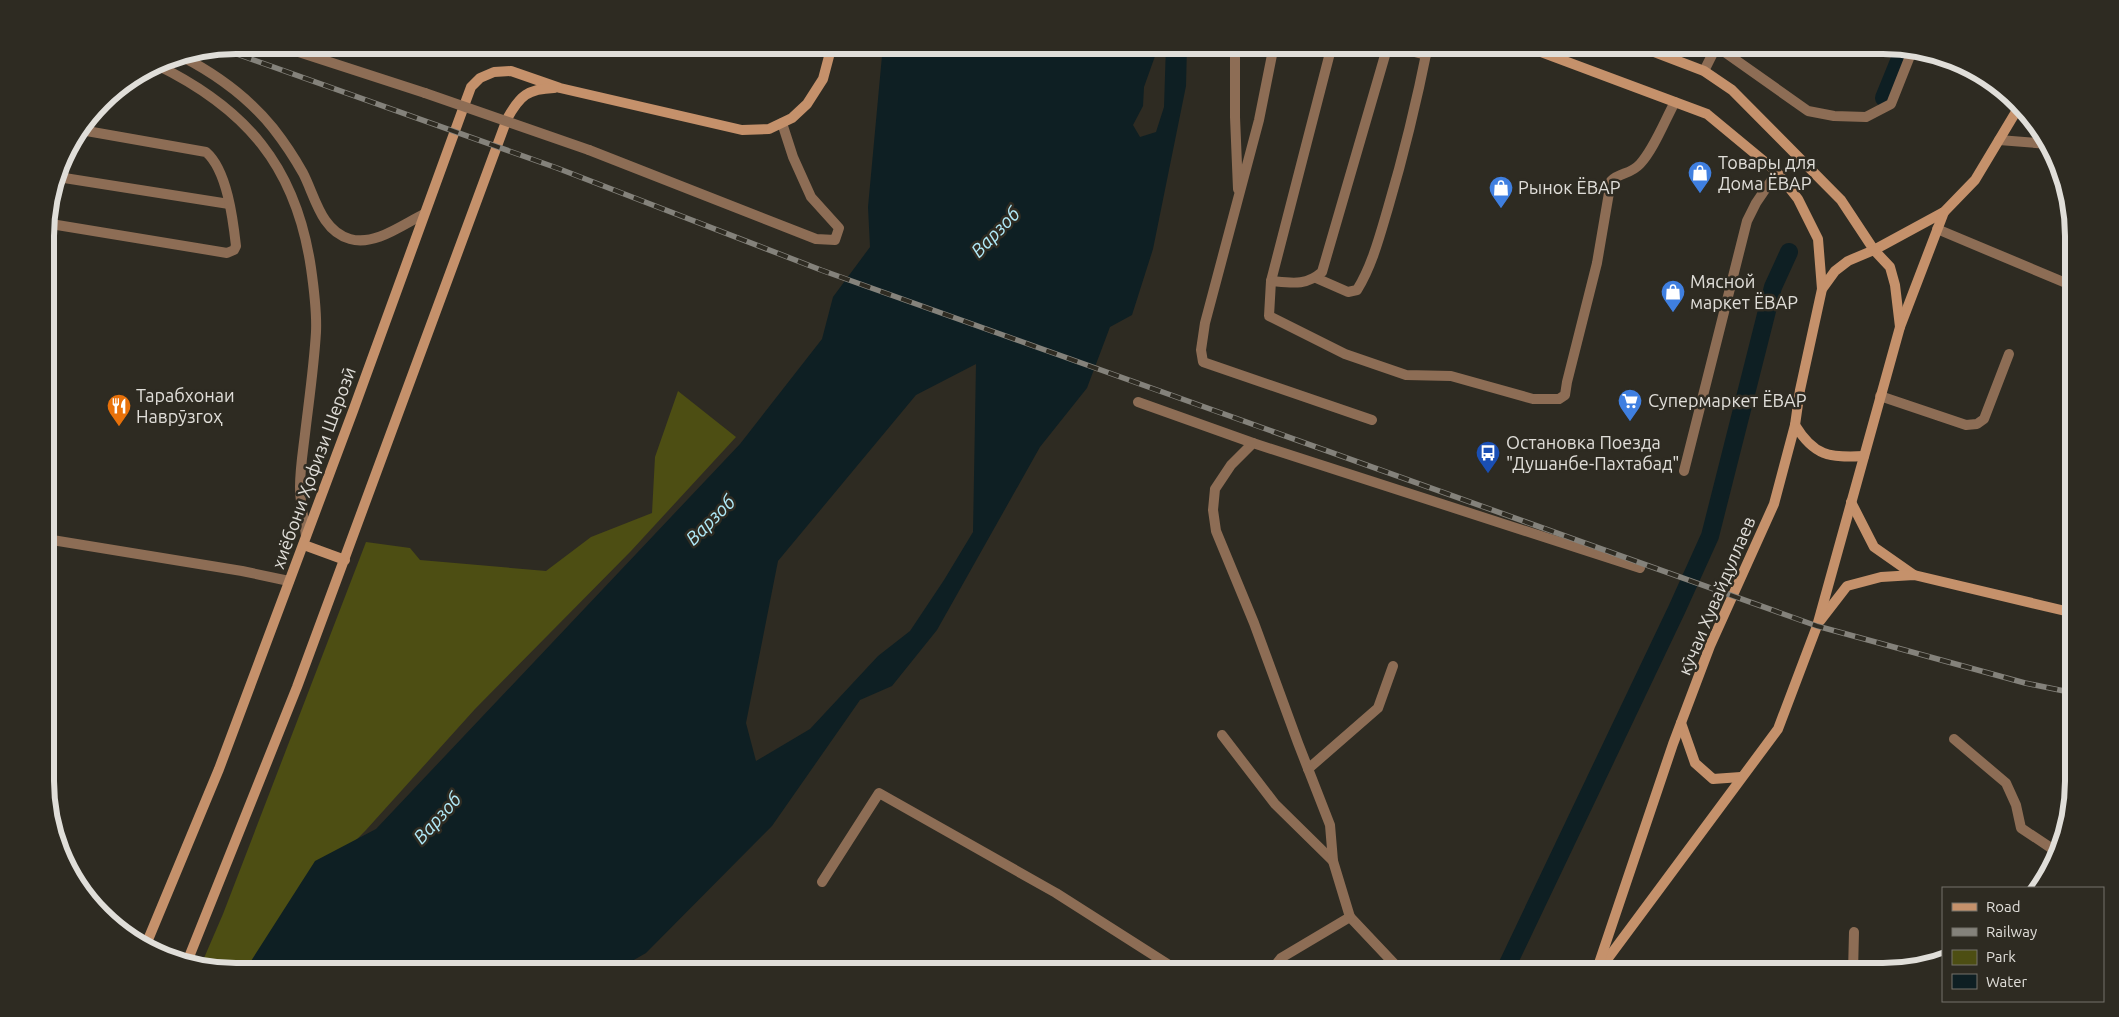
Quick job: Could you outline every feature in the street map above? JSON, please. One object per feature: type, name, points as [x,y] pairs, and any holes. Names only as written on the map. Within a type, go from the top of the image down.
[{"type":"street","points":[[305,54],[588,150],[816,239],[835,240],[839,228],[811,197],[793,157],[782,123]]},
{"type":"street","name":"хиёбони Ҳофизи Шерозӣ","points":[[148,940],[213,785],[468,94],[475,82],[494,72],[511,71],[560,88],[742,130],[769,129],[792,118],[807,104],[823,79],[830,54]]},
{"type":"street","points":[[1235,54],[1234,117],[1239,199]]},
{"type":"street","points":[[1272,54],[1259,120],[1205,323],[1201,350],[1203,362],[1372,420]]},
{"type":"street","points":[[1330,54],[1271,281],[1269,316],[1345,354],[1406,375],[1451,376],[1533,400],[1559,399],[1565,395],[1597,263],[1611,181],[1617,176],[1629,173],[1641,163],[1674,102]]},
{"type":"street","points":[[1271,281],[1303,284],[1316,278],[1322,272],[1384,54]]},
{"type":"street","points":[[1316,278],[1348,292],[1357,290],[1364,279],[1382,228],[1399,168],[1417,101],[1426,54]]},
{"type":"street","points":[[1546,54],[1707,114],[1776,172],[1798,199],[1818,239],[1822,290]]},
{"type":"street","points":[[1659,54],[1704,72],[1732,90],[1841,200],[1874,250]]},
{"type":"street","points":[[1704,72],[1712,54]]},
{"type":"street","points":[[1727,54],[1808,111],[1855,118],[1866,117],[1891,104],[1910,56]]},
{"type":"street","points":[[188,60],[232,87],[263,116],[296,162],[322,214],[336,232],[356,240],[371,240],[424,214]]},
{"type":"street","points":[[164,69],[198,87],[239,119],[263,146],[279,168],[297,206],[309,257],[316,312],[315,343],[300,486],[305,540],[345,560]]},
{"type":"street","name":"хиёбони Ҳофизи Шерозӣ","points":[[189,957],[264,772],[345,560],[507,119],[517,102],[531,91],[560,88]]},
{"type":"street","name":"кӯчаи Хувайдуллаев","points":[[1600,963],[1681,723],[1710,646],[1774,504],[1795,425],[1800,390],[1822,290],[1835,272],[1848,261],[1874,250],[1944,212],[1975,180],[2016,112]]},
{"type":"street","points":[[54,224],[230,252],[236,246],[229,204],[218,169],[206,152],[87,131]]},
{"type":"street","points":[[1999,140],[2040,143]]},
{"type":"street","points":[[1684,470],[1747,221],[1776,172]]},
{"type":"street","points":[[63,178],[229,204]]},
{"type":"street","name":"кӯчаи Хувайдуллаев","points":[[1604,963],[1697,841],[1778,729],[1816,626],[1900,326],[1944,212]]},
{"type":"street","points":[[1937,230],[2065,283]]},
{"type":"street","name":"кӯчаи Хувайдуллаев","points":[[1874,250],[1890,268],[1895,285],[1900,326]]},
{"type":"street","points":[[1880,396],[1966,425],[1977,424],[1984,419],[2009,354]]},
{"type":"street","points":[[1138,402],[1253,443],[1640,568]]},
{"type":"street","points":[[1795,425],[1805,442],[1822,453],[1844,457],[1864,456]]},
{"type":"street","points":[[1253,443],[1231,465],[1215,489],[1213,510],[1216,531],[1254,623],[1330,824],[1333,861],[1350,917],[1393,963]]},
{"type":"street","points":[[1851,502],[1874,547],[1914,575]]},
{"type":"street","points":[[54,540],[242,571],[289,581]]},
{"type":"street","points":[[1816,626],[1847,586],[1881,577],[1914,575],[2065,611]]},
{"type":"street","points":[[1308,770],[1378,708],[1393,666]]},
{"type":"street","points":[[1681,723],[1695,763],[1713,779],[1741,778]]},
{"type":"street","points":[[1222,735],[1275,804],[1333,861]]},
{"type":"street","points":[[1954,739],[2006,783],[2016,805],[2021,828],[2052,849]]},
{"type":"street","points":[[822,882],[879,793],[1056,893],[1166,963]]},
{"type":"street","points":[[1277,963],[1281,958],[1350,917]]},
{"type":"street","points":[[1853,963],[1854,932]]},
{"type":"green space","points":[[678,391],[736,437],[631,551],[475,709],[366,830],[315,882],[265,963],[224,963],[203,960],[223,914],[366,542],[410,548],[420,560],[546,571],[591,537],[652,513],[655,457]]},
{"type":"water","name":"Варзоб","points":[[882,54],[1156,54],[1144,87],[1143,106],[1133,125],[1140,137],[1156,132],[1164,107],[1166,54],[1187,54],[1186,86],[1153,249],[1132,315],[1110,327],[1087,388],[1040,447],[937,630],[892,686],[860,700],[772,826],[646,953],[629,963],[250,963],[315,861],[376,829],[740,444],[822,339],[833,297],[870,247],[868,207]],"holes":[[[976,364],[973,532],[910,631],[878,656],[810,729],[756,761],[746,723],[778,561],[916,395]]]},
{"type":"waterway","points":[[1884,98],[1902,55]]},
{"type":"waterway","points":[[1508,963],[1710,536],[1773,287],[1789,252]]},
{"type":"railway","points":[[237,54],[557,168],[821,270],[1817,626],[2025,683],[2065,691]]},
{"type":"place","name":"Товары для Дома ЁВАР","points":[[1700,194]]},
{"type":"place","name":"Рынок ЁВАР","points":[[1501,209]]},
{"type":"place","name":"Мясной маркет ЁВАР","points":[[1673,313]]},
{"type":"place","name":"Супермаркет ЁВАР","points":[[1630,422]]},
{"type":"place","name":"Тарабхонаи Наврӯзгоҳ","points":[[119,427]]},
{"type":"place","name":"Остановка Поезда \"Душанбе-Пахтабад\"","points":[[1488,474]]}]
